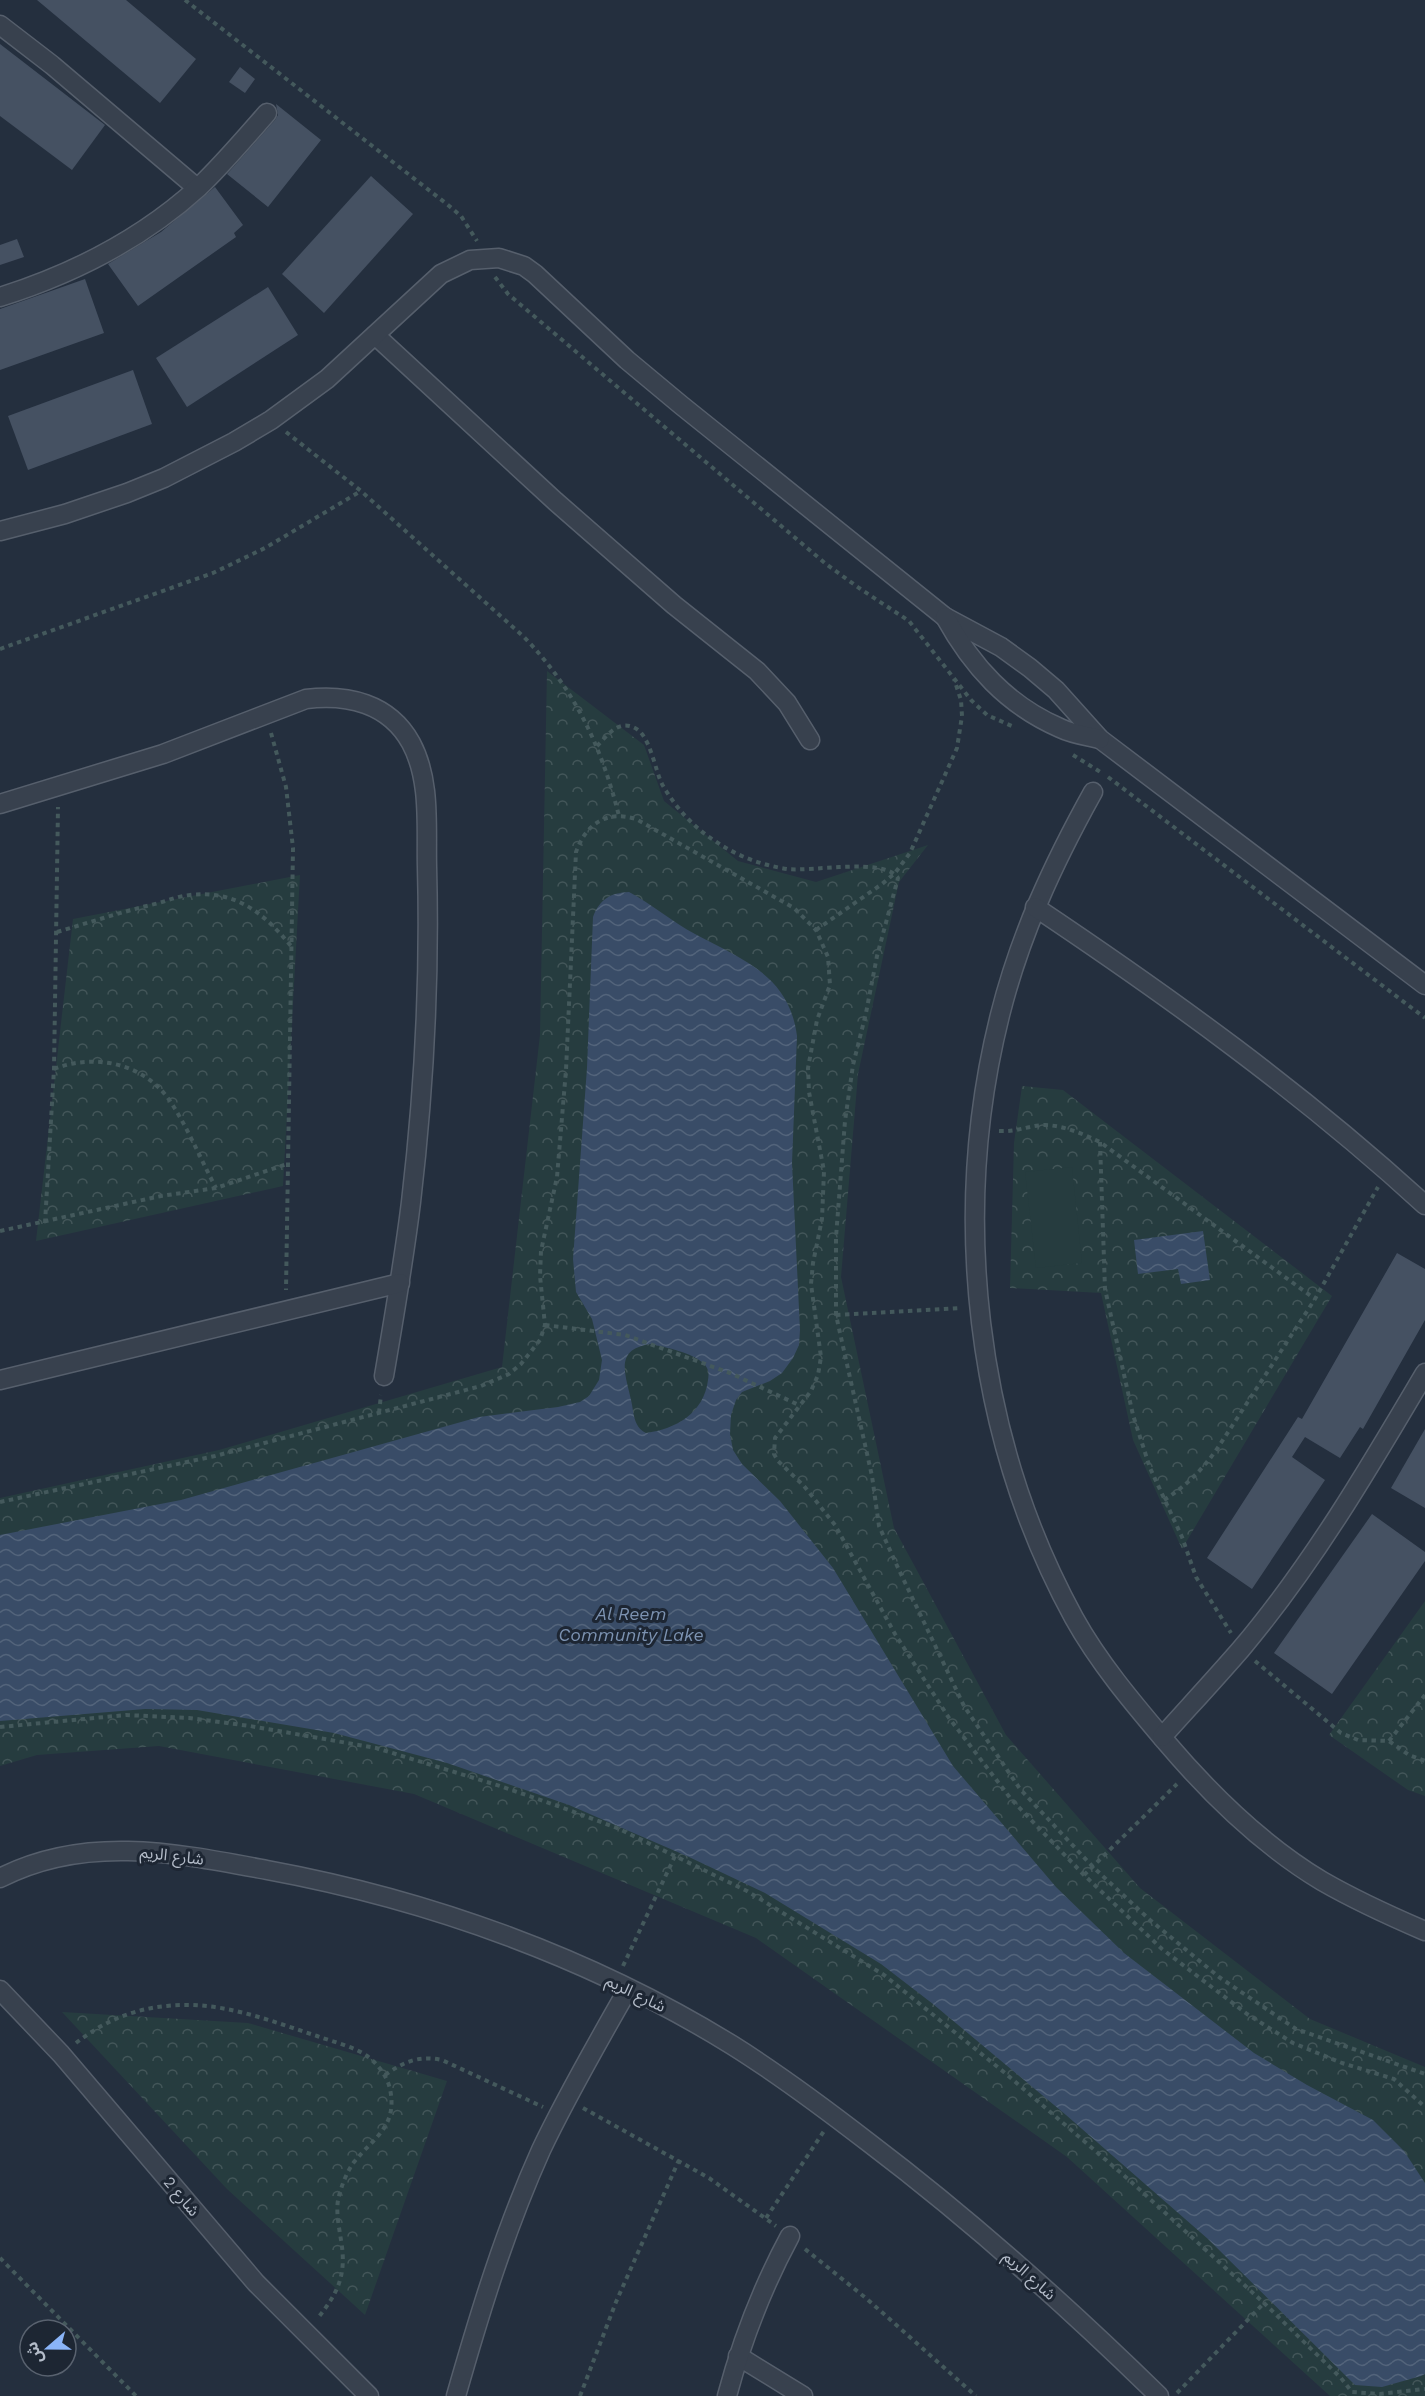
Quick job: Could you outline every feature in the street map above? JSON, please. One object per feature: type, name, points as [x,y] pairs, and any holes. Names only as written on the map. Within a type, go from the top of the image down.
[{"type":"street","points":[[0,25],[52,65],[197,188]]},
{"type":"street","points":[[0,297],[73,270],[117,247],[158,219],[197,188],[228,158],[267,113]]},
{"type":"street","points":[[0,531],[65,514],[164,478],[234,442],[272,420],[327,379],[441,274],[470,260],[499,258],[524,266],[681,405],[945,617],[1001,647],[1030,668],[1056,690],[1100,739],[1425,985]]},
{"type":"street","points":[[375,335],[555,501],[674,605],[758,671],[787,702],[810,740]]},
{"type":"street","points":[[945,617],[961,647],[982,674],[1008,697],[1036,716],[1062,729],[1100,739]]},
{"type":"street","points":[[0,804],[163,754],[306,699],[329,696],[353,699],[376,708],[395,722],[410,741],[420,763],[425,798],[427,988],[418,1131],[400,1283],[384,1376]]},
{"type":"street","points":[[1093,792],[1058,855],[1035,907],[1016,960],[1000,1015],[988,1071],[980,1129],[977,1184],[979,1307],[993,1395],[1004,1442],[1038,1542],[1053,1578],[1081,1629],[1119,1685],[1191,1771],[1271,1846],[1320,1880],[1372,1908],[1425,1931]]},
{"type":"street","points":[[1035,907],[1126,968],[1215,1033],[1302,1100],[1387,1170],[1425,1205]]},
{"type":"street","points":[[0,1380],[400,1283]]},
{"type":"street","points":[[1162,1737],[1241,1648],[1278,1601],[1344,1505],[1425,1373]]},
{"type":"street","name":"شارع الريم","points":[[0,1878],[42,1861],[75,1853],[109,1850],[175,1853],[303,1876],[433,1910],[505,1935],[622,1986],[681,2015],[731,2044],[780,2076],[834,2116],[968,2221],[1036,2279],[1159,2396]]},
{"type":"street","points":[[456,2396],[498,2259],[526,2186],[558,2114],[622,1986]]},
{"type":"street","name":"شارع 2","points":[[0,1990],[61,2054],[256,2283],[369,2396]]},
{"type":"street","points":[[727,2396],[738,2356],[760,2297],[789,2236]]},
{"type":"street","points":[[738,2356],[803,2396]]},
{"type":"path","points":[[272,420],[361,491],[524,637],[543,657],[573,699],[597,746],[619,816]]},
{"type":"path","points":[[0,649],[230,566],[361,491]]},
{"type":"path","points":[[816,930],[882,884],[894,873],[909,853],[957,748],[962,700],[953,675]]},
{"type":"path","points":[[265,716],[279,757],[291,818],[292,947],[286,1311]]},
{"type":"path","points":[[597,746],[616,728],[625,725],[634,727],[642,733],[662,784],[680,811],[702,833],[729,851],[758,863],[789,869],[877,867],[894,873],[898,878],[877,956],[853,1065],[845,1121],[836,1237],[836,1315],[872,1476],[879,1526],[964,1706],[1020,1789],[1093,1867],[1150,1920],[1219,1977],[1296,2029],[1425,2074]]},
{"type":"path","points":[[45,1223],[54,1069],[58,787]]},
{"type":"path","points":[[0,1502],[215,1456],[496,1381],[509,1374],[527,1359],[540,1340],[545,1325],[540,1276],[541,1251],[557,1177],[566,1070],[576,852],[581,838],[591,826],[604,819],[619,816],[644,823],[795,908],[816,930],[826,950],[830,985],[817,1020],[808,1068],[809,1092],[824,1171],[822,1219],[813,1263],[812,1284],[821,1357],[818,1375],[811,1391],[775,1438],[774,1454],[778,1461],[804,1486],[835,1525],[895,1634],[949,1718],[1011,1799],[1083,1875],[1162,1949],[1247,2014],[1293,2043],[1342,2063],[1394,2079],[1425,2107]]},
{"type":"path","points":[[57,932],[187,895],[211,894],[234,899],[255,910],[272,923],[292,947]]},
{"type":"path","points":[[54,1069],[73,1062],[100,1060],[127,1067],[150,1081],[170,1100],[216,1188]]},
{"type":"path","points":[[980,1129],[1013,1132],[1045,1125],[1077,1131],[1100,1142],[1315,1299]]},
{"type":"path","points":[[1100,1142],[1105,1288],[1141,1444],[1182,1537],[1196,1578],[1241,1648],[1341,1733],[1358,1740],[1389,1741],[1409,1755],[1425,1761]]},
{"type":"path","points":[[0,1231],[161,1196],[216,1188],[287,1164]]},
{"type":"path","points":[[1164,1500],[1181,1489],[1206,1464],[1315,1299],[1387,1170]]},
{"type":"path","points":[[836,1315],[979,1307]]},
{"type":"path","points":[[545,1325],[625,1335],[730,1373],[801,1406]]},
{"type":"path","points":[[1389,1741],[1425,1695]]},
{"type":"path","points":[[0,1727],[126,1716],[189,1718],[250,1726],[376,1748],[500,1786],[617,1828],[747,1891],[884,1975],[1064,2124],[1264,2303],[1341,2378],[1354,2394],[1380,2394],[1425,2389]]},
{"type":"path","points":[[1083,1875],[1191,1771]]},
{"type":"path","points":[[622,1986],[675,1856]]},
{"type":"path","points":[[61,2054],[96,2027],[119,2017],[142,2010],[191,2004],[240,2011],[353,2049],[377,2064],[385,2075],[391,2099],[387,2123],[372,2145],[353,2164],[341,2188],[337,2215],[343,2253],[341,2278],[338,2290],[306,2334]]},
{"type":"path","points":[[385,2075],[411,2060],[421,2058],[442,2060],[570,2120],[577,2105],[679,2160],[789,2236],[867,2299],[976,2396]]},
{"type":"path","points":[[766,2218],[834,2116]]},
{"type":"path","points":[[580,2396],[624,2283],[679,2160]]},
{"type":"path","points":[[0,2258],[136,2396]]},
{"type":"path","points":[[1175,2396],[1264,2303]]},
{"type":"green space","name":"Al Reem Community Lake","points":[[547,671],[644,745],[664,801],[738,861],[816,882],[928,845],[899,882],[858,1074],[841,1277],[894,1528],[1006,1735],[1140,1888],[1310,2019],[1425,2067],[1425,2396],[1330,2396],[1067,2157],[756,1938],[414,1794],[159,1746],[37,1755],[0,1766],[0,1498],[219,1450],[502,1367],[540,1035]]},
{"type":"green space","points":[[300,875],[283,1186],[36,1241],[73,919]]},
{"type":"green space","points":[[1022,1086],[1063,1090],[1332,1296],[1182,1549],[1133,1440],[1101,1293],[1010,1288],[1014,1143]]},
{"type":"green space","points":[[1072,1167],[1082,1263],[1036,1268],[1025,1172]]},
{"type":"green space","points":[[1425,1601],[1425,1796],[1408,1790],[1329,1735]]},
{"type":"green space","points":[[62,2012],[248,2023],[447,2081],[365,2315],[227,2189]]},
{"type":"water","name":"Al Reem Community Lake","points":[[629,892],[761,972],[784,998],[792,1015],[797,1036],[792,1163],[799,1345],[782,1373],[770,1381],[742,1392],[736,1400],[731,1415],[730,1434],[733,1450],[742,1464],[780,1501],[833,1568],[953,1766],[1056,1887],[1124,1953],[1254,2053],[1307,2085],[1373,2120],[1404,2151],[1425,2183],[1425,2374],[1382,2387],[1355,2385],[1208,2239],[1066,2115],[933,2004],[881,1964],[765,1893],[689,1857],[569,1805],[447,1763],[334,1733],[197,1710],[145,1709],[0,1721],[0,1535],[181,1500],[479,1417],[558,1407],[580,1402],[589,1396],[599,1380],[602,1360],[592,1319],[576,1292],[573,1259],[587,1068],[593,917],[602,901]],"holes":[[[651,1344],[698,1359],[706,1367],[708,1378],[701,1402],[695,1410],[668,1428],[646,1433],[635,1419],[625,1364],[631,1351]]]},
{"type":"water","points":[[1203,1231],[1210,1280],[1181,1284],[1178,1269],[1138,1274],[1134,1240]]},
{"type":"building","points":[[37,0],[126,0],[196,59],[160,103]]},
{"type":"building","points":[[0,44],[105,125],[72,170],[0,116]]},
{"type":"building","points":[[240,67],[255,79],[245,93],[229,82]]},
{"type":"building","points":[[276,104],[321,140],[268,207],[227,174],[275,120],[278,115]]},
{"type":"building","points":[[371,176],[413,214],[324,313],[282,274]]},
{"type":"building","points":[[215,187],[243,225],[234,233],[236,237],[138,306],[108,264],[161,232]]},
{"type":"building","points":[[17,239],[24,257],[0,265],[0,245]]},
{"type":"building","points":[[85,279],[104,333],[0,370],[0,309]]},
{"type":"building","points":[[268,287],[298,335],[187,407],[156,358]]},
{"type":"building","points":[[133,370],[152,424],[28,470],[8,416]]},
{"type":"building","points":[[1397,1253],[1425,1269],[1425,1320],[1363,1429],[1360,1427],[1340,1458],[1305,1437],[1292,1457],[1325,1480],[1252,1589],[1207,1558],[1298,1417],[1302,1419]]},
{"type":"building","points":[[1425,1429],[1425,1508],[1391,1488]]},
{"type":"building","points":[[1372,1514],[1425,1552],[1425,1561],[1332,1694],[1274,1653]]}]
